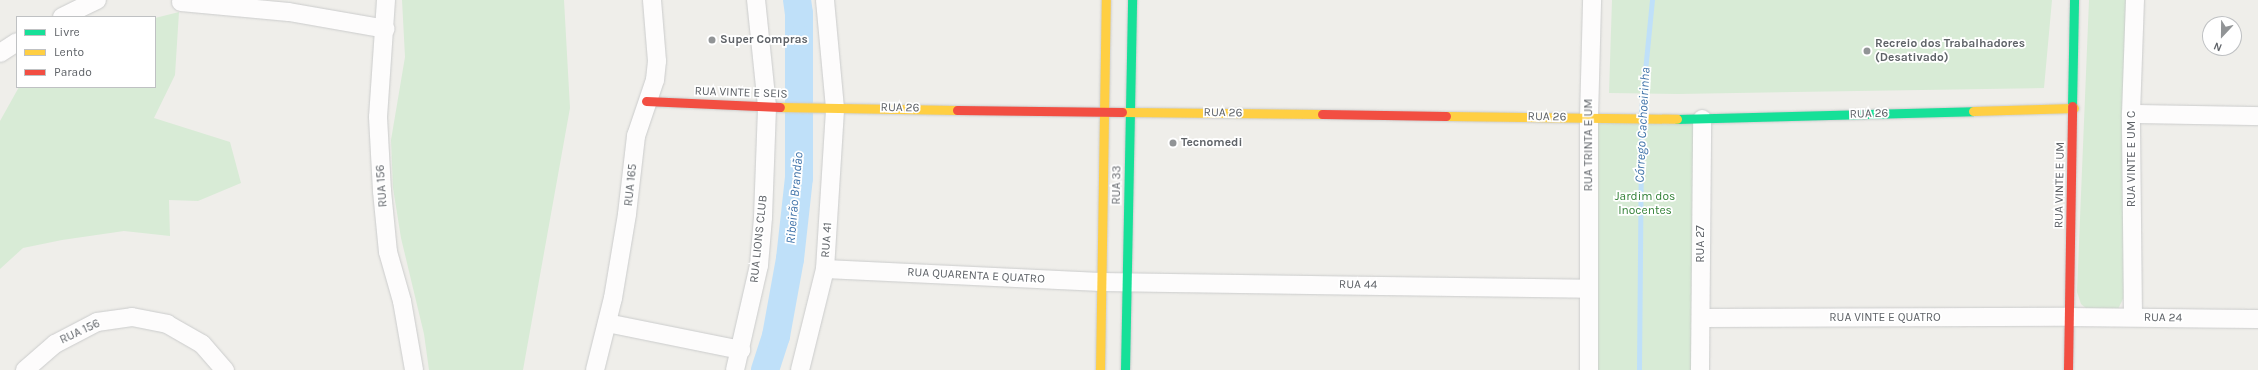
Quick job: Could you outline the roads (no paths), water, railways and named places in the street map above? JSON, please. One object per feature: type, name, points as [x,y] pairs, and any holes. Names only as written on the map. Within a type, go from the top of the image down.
[{"type":"street","points":[[64,16],[97,0]]},
{"type":"street","name":"RUA 156","points":[[386,0],[386,29],[378,117],[382,191],[388,252],[402,301],[414,370]]},
{"type":"street","name":"RUA 165","points":[[595,370],[607,323],[627,214],[636,136],[646,101],[655,80],[657,61],[652,0]]},
{"type":"street","name":"RUA LIONS CLUB","points":[[735,370],[741,350],[759,265],[763,217],[767,106],[756,0]]},
{"type":"street","name":"RUA 41","points":[[800,370],[825,269],[835,108],[825,0]]},
{"type":"street","name":"RUA 33","points":[[1100,370],[1106,0]]},
{"type":"street","name":"RUA 33","points":[[1125,370],[1132,0]]},
{"type":"street","name":"RUA TRINTA E UM","points":[[1589,370],[1589,118],[1592,0]]},
{"type":"street","name":"RUA VINTE E UM","points":[[2068,370],[2068,317],[2074,108],[2074,0]]},
{"type":"street","name":"RUA VINTE E UM C","points":[[2133,317],[2131,114],[2135,0]]},
{"type":"street","points":[[181,2],[289,12],[386,29]]},
{"type":"street","points":[[0,53],[16,43]]},
{"type":"street","name":"RUA VINTE E SEIS","points":[[646,101],[835,108]]},
{"type":"street","name":"RUA 26","points":[[835,108],[1702,119],[2074,108]]},
{"type":"street","points":[[2131,114],[2258,116]]},
{"type":"street","name":"RUA 27","points":[[1700,370],[1702,119]]},
{"type":"street","name":"RUA QUARENTA E QUATRO","points":[[825,269],[1101,282],[1127,281]]},
{"type":"street","name":"RUA 44","points":[[1127,281],[1589,289]]},
{"type":"street","name":"RUA 156","points":[[25,370],[38,363],[55,344],[97,322],[132,317],[167,324],[202,344],[225,370]]},
{"type":"street","name":"RUA 24","points":[[2068,317],[2258,319]]},
{"type":"street","name":"RUA VINTE E QUATRO","points":[[1701,318],[2068,317]]},
{"type":"street","points":[[607,323],[741,350]]},
{"type":"waterway","name":"Ribeirão Brandão","points":[[765,370],[776,336],[790,259],[799,178],[799,14],[797,0]]},
{"type":"waterway","name":"Córrego Cachoeirinha","points":[[1641,112],[1652,0]]},
{"type":"waterway","name":"Córrego Cachoeirinha","points":[[1639,370],[1641,123]]},
{"type":"place","name":"Super Compras","points":[[712,40]]},
{"type":"place","name":"Recreio dos Trabalhadores (Desativado)","points":[[1867,51]]},
{"type":"place","name":"Tecnomedi","points":[[1173,143]]},
{"type":"park label","name":"Jardim dos Inocentes","points":[[1645,204]]}]
